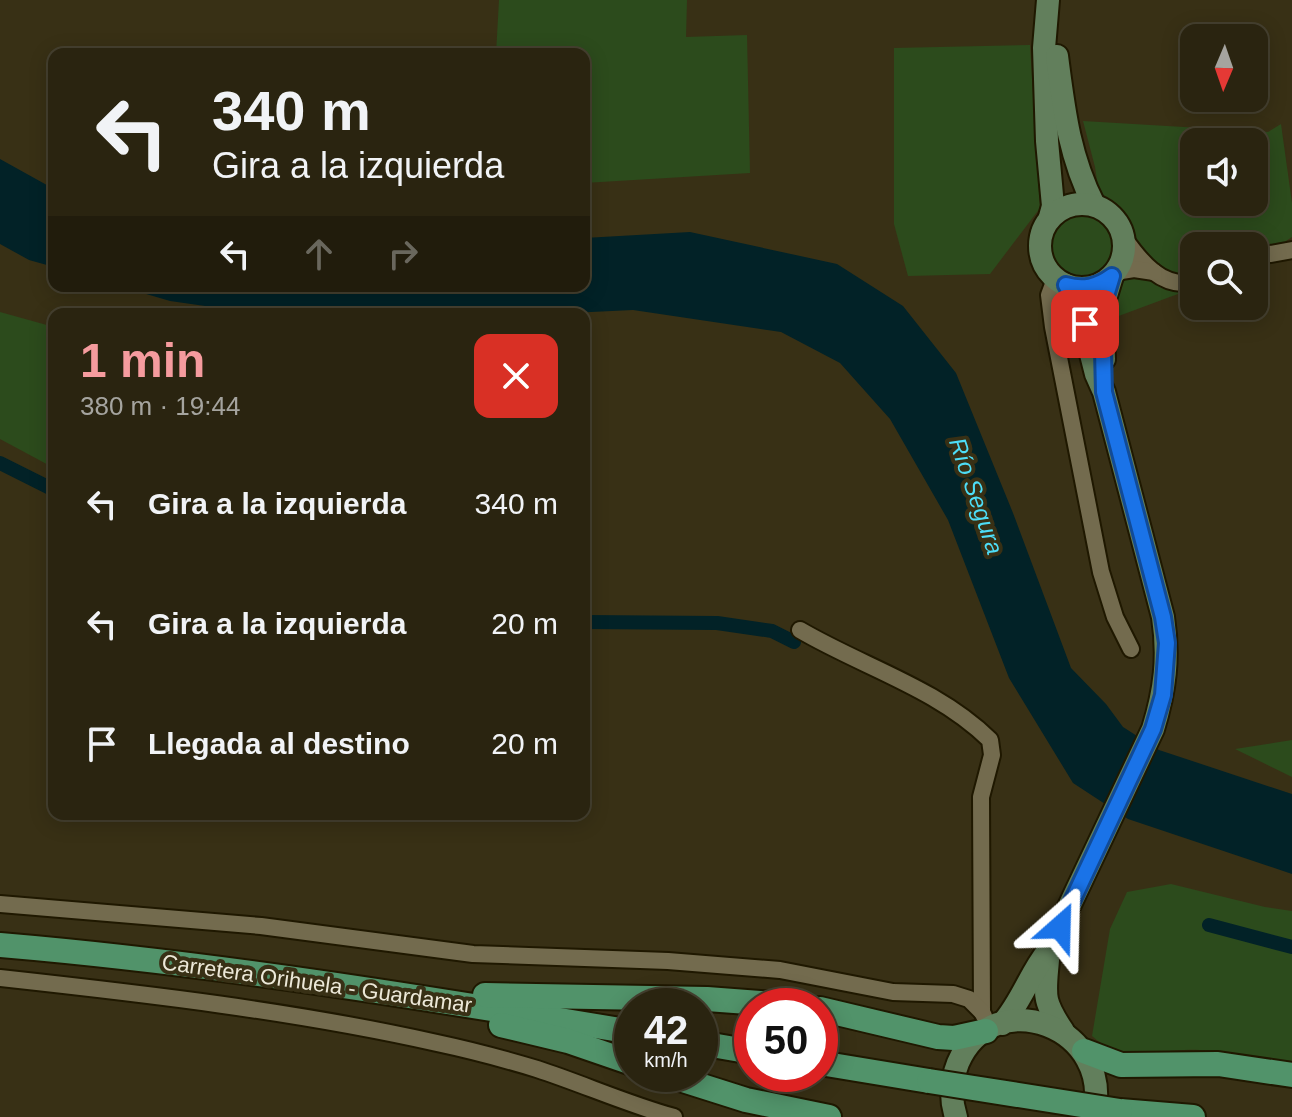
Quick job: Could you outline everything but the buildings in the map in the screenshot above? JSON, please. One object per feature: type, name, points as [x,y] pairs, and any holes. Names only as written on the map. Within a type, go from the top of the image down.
[{"type":"main road","points":[[956,1117],[951,1090],[961,1056],[990,1024],[1018,1003],[1048,951],[1153,729],[1167,670],[1163,617],[1079,307],[1047,270],[1040,251],[1042,232],[1053,206],[1044,48],[1048,0]]},
{"type":"main road","points":[[1048,24],[1056,50],[1068,137],[1083,184],[1094,205],[1113,217],[1124,238],[1124,250],[1102,309],[1104,392]]},
{"type":"main road","points":[[1050,217],[1070,205],[1094,205]]},
{"type":"main road","points":[[1060,282],[1075,287],[1095,286],[1113,274]]},
{"type":"main road","name":"Carretera Orihuela - Guardamar","points":[[0,945],[128,956],[335,984],[614,1029]]},
{"type":"main road","points":[[1048,951],[1044,993],[1053,1017],[1084,1051],[1093,1067],[1097,1085],[1093,1117]]},
{"type":"main road","points":[[335,984],[502,996],[734,1001]]},
{"type":"main road","points":[[335,984],[568,1041],[614,1057]]},
{"type":"main road","points":[[838,1013],[938,1037],[954,1038],[990,1024],[1033,1021],[1063,1031]]},
{"type":"main road","points":[[1084,1051],[1121,1065],[1218,1064],[1292,1075]]},
{"type":"main road","points":[[838,1066],[1120,1111],[1193,1117]]},
{"type":"main road","points":[[718,1091],[829,1117]]},
{"type":"street","points":[[1124,238],[1154,272],[1174,284],[1180,283]]},
{"type":"street","points":[[1268,254],[1292,250]]},
{"type":"street","points":[[1113,274],[1134,269],[1154,272]]},
{"type":"street","points":[[1060,282],[1049,295],[1053,327],[1101,572],[1115,617],[1131,649]]},
{"type":"street","points":[[800,630],[841,654],[936,698],[990,740],[992,755],[981,797],[990,1024]]},
{"type":"street","points":[[0,904],[261,926],[473,954],[668,961],[780,970],[893,992],[953,994],[969,999],[990,1024]]},
{"type":"street","points":[[0,978],[284,1016],[438,1043],[537,1069],[633,1106],[674,1117]]},
{"type":"green space","points":[[499,0],[687,0],[686,37],[747,35],[750,173],[590,183],[590,48],[496,48]]},
{"type":"green space","points":[[1030,45],[1040,208],[990,274],[908,276],[894,224],[894,48]]},
{"type":"green space","points":[[1083,121],[1201,128],[1180,128],[1180,216],[1268,216],[1268,132],[1281,124],[1292,203],[1292,237],[1268,253],[1268,232],[1180,232],[1180,293],[1116,317],[1109,265],[1094,276],[1075,278],[1060,271],[1052,260],[1049,247],[1059,222],[1071,215],[1085,213],[1103,220],[1095,167]]},
{"type":"green space","points":[[0,312],[48,325],[48,465],[0,439]]},
{"type":"green space","points":[[1292,740],[1292,777],[1235,749]]},
{"type":"green space","points":[[1171,884],[1292,911],[1292,1064],[1200,1050],[1130,1052],[1104,1045],[1092,1036],[1110,929],[1127,892]]},
{"type":"water","points":[[0,159],[48,186],[48,265],[29,260],[0,244]]},
{"type":"water","name":"Río Segura","points":[[690,232],[837,264],[903,306],[956,373],[1071,668],[1106,704],[1123,727],[1159,750],[1292,794],[1292,874],[1128,819],[1073,783],[1009,678],[948,520],[890,419],[840,363],[781,332],[633,310],[219,308],[170,301],[139,292],[590,292],[590,238]]},
{"type":"waterway","points":[[0,463],[48,487]]},
{"type":"waterway","points":[[590,622],[717,623],[772,631],[794,642]]},
{"type":"waterway","points":[[1209,925],[1292,947]]},
{"type":"route","points":[[1060,927],[1153,729],[1167,670],[1163,617],[1104,392],[1102,309],[1112,276],[1085,288],[1066,285],[1085,324]]}]
